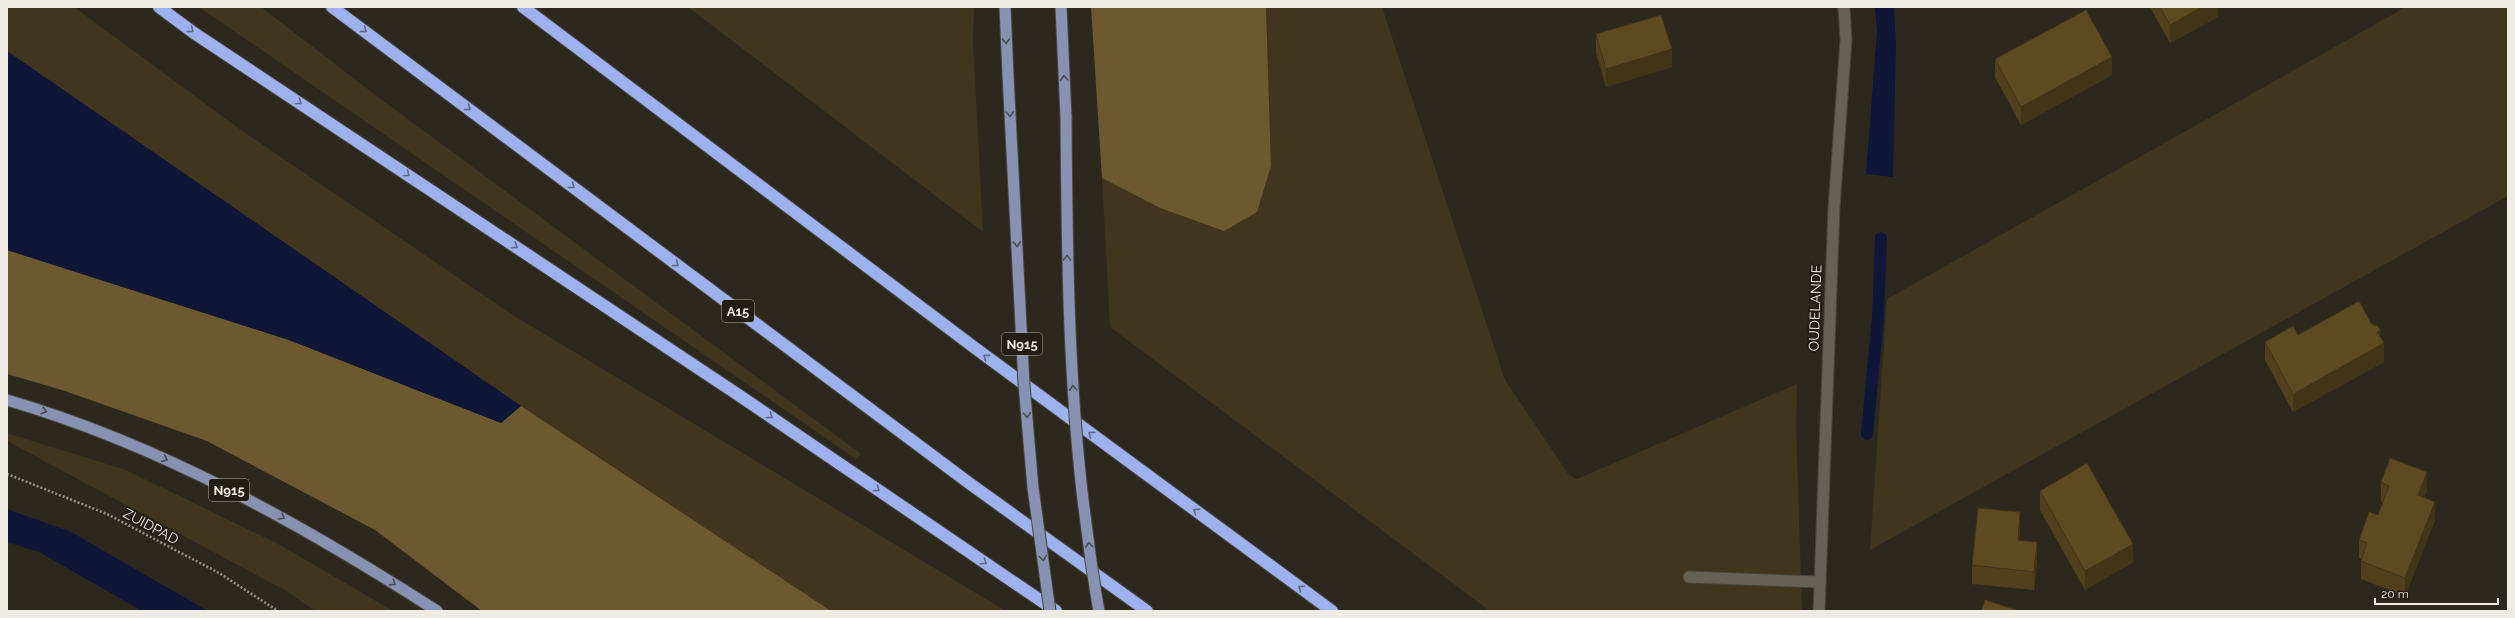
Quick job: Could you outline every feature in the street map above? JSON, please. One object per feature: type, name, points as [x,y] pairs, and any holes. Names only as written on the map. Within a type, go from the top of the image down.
[{"type":"highway","points":[[159,7],[201,37],[731,389],[1056,611]]},
{"type":"highway","name":"A15","points":[[332,7],[969,483],[1147,611]]},
{"type":"highway","points":[[524,7],[975,348],[1332,611]]},
{"type":"main road","name":"N915","points":[[1005,7],[1024,376],[1032,480],[1050,611]]},
{"type":"main road","points":[[1061,7],[1066,116],[1067,304],[1076,444],[1093,580],[1099,611]]},
{"type":"main road","name":"N915","points":[[7,400],[48,412],[163,458],[271,510],[361,562],[437,611]]},
{"type":"street","name":"OUDELANDE","points":[[1819,611],[1834,208],[1846,40],[1844,7]]},
{"type":"street","points":[[1689,577],[1820,582]]},
{"type":"path","name":"ZUIDPAD","points":[[7,474],[107,514],[219,573],[278,611]]},
{"type":"shaded area","points":[[7,7],[74,7],[241,130],[516,317],[1006,611],[831,611],[521,406],[7,51]]},
{"type":"shaded area","points":[[199,7],[261,7],[378,97],[861,454],[856,459]]},
{"type":"shaded area","points":[[688,7],[974,7],[973,42],[983,232]]},
{"type":"shaded area","points":[[1091,7],[1266,7],[1271,166],[1257,212],[1224,231],[1160,208],[1102,178]]},
{"type":"shaded area","points":[[1266,7],[1382,7],[1505,380],[1568,474],[1577,479],[1797,384],[1796,426],[1802,611],[1490,611],[1110,327],[1102,178],[1160,208],[1224,231],[1271,166]]},
{"type":"shaded area","points":[[2406,7],[2508,7],[2508,196],[1870,550],[1887,299]]},
{"type":"shaded area","points":[[7,250],[289,340],[501,423],[521,406],[831,611],[482,611],[375,530],[207,441],[62,390],[7,374]]},
{"type":"shaded area","points":[[7,433],[126,470],[280,545],[393,611],[315,611],[288,592],[7,441]]},
{"type":"water","points":[[1875,7],[1894,7],[1896,42],[1893,177],[1866,174],[1877,31]]},
{"type":"water","points":[[7,51],[521,406],[501,423],[289,340],[7,250]]},
{"type":"water","points":[[7,509],[71,532],[208,611],[142,611],[39,552],[7,542]]},
{"type":"building","points":[[2160,7],[2202,7],[2170,25]]},
{"type":"building","points":[[2086,10],[2112,57],[2021,107],[1995,59]]},
{"type":"building","points":[[1661,15],[1672,49],[1606,69],[1596,34]]},
{"type":"building","points":[[2359,301],[2371,323],[2375,326],[2377,325],[2380,330],[2377,332],[2384,343],[2293,394],[2265,342],[2293,326],[2298,335]]},
{"type":"building","points":[[2390,458],[2427,472],[2418,495],[2435,502],[2405,578],[2361,561],[2367,543],[2359,540],[2369,512],[2378,515],[2389,486],[2381,482]]},
{"type":"building","points":[[2087,463],[2133,544],[2085,571],[2040,491]]},
{"type":"building","points":[[1978,508],[2020,512],[2018,540],[2037,542],[2034,572],[1972,565]]},
{"type":"building","points":[[1985,600],[2020,611],[1981,611]]},
{"type":"waterway","points":[[1867,434],[1878,317],[1881,238]]}]
